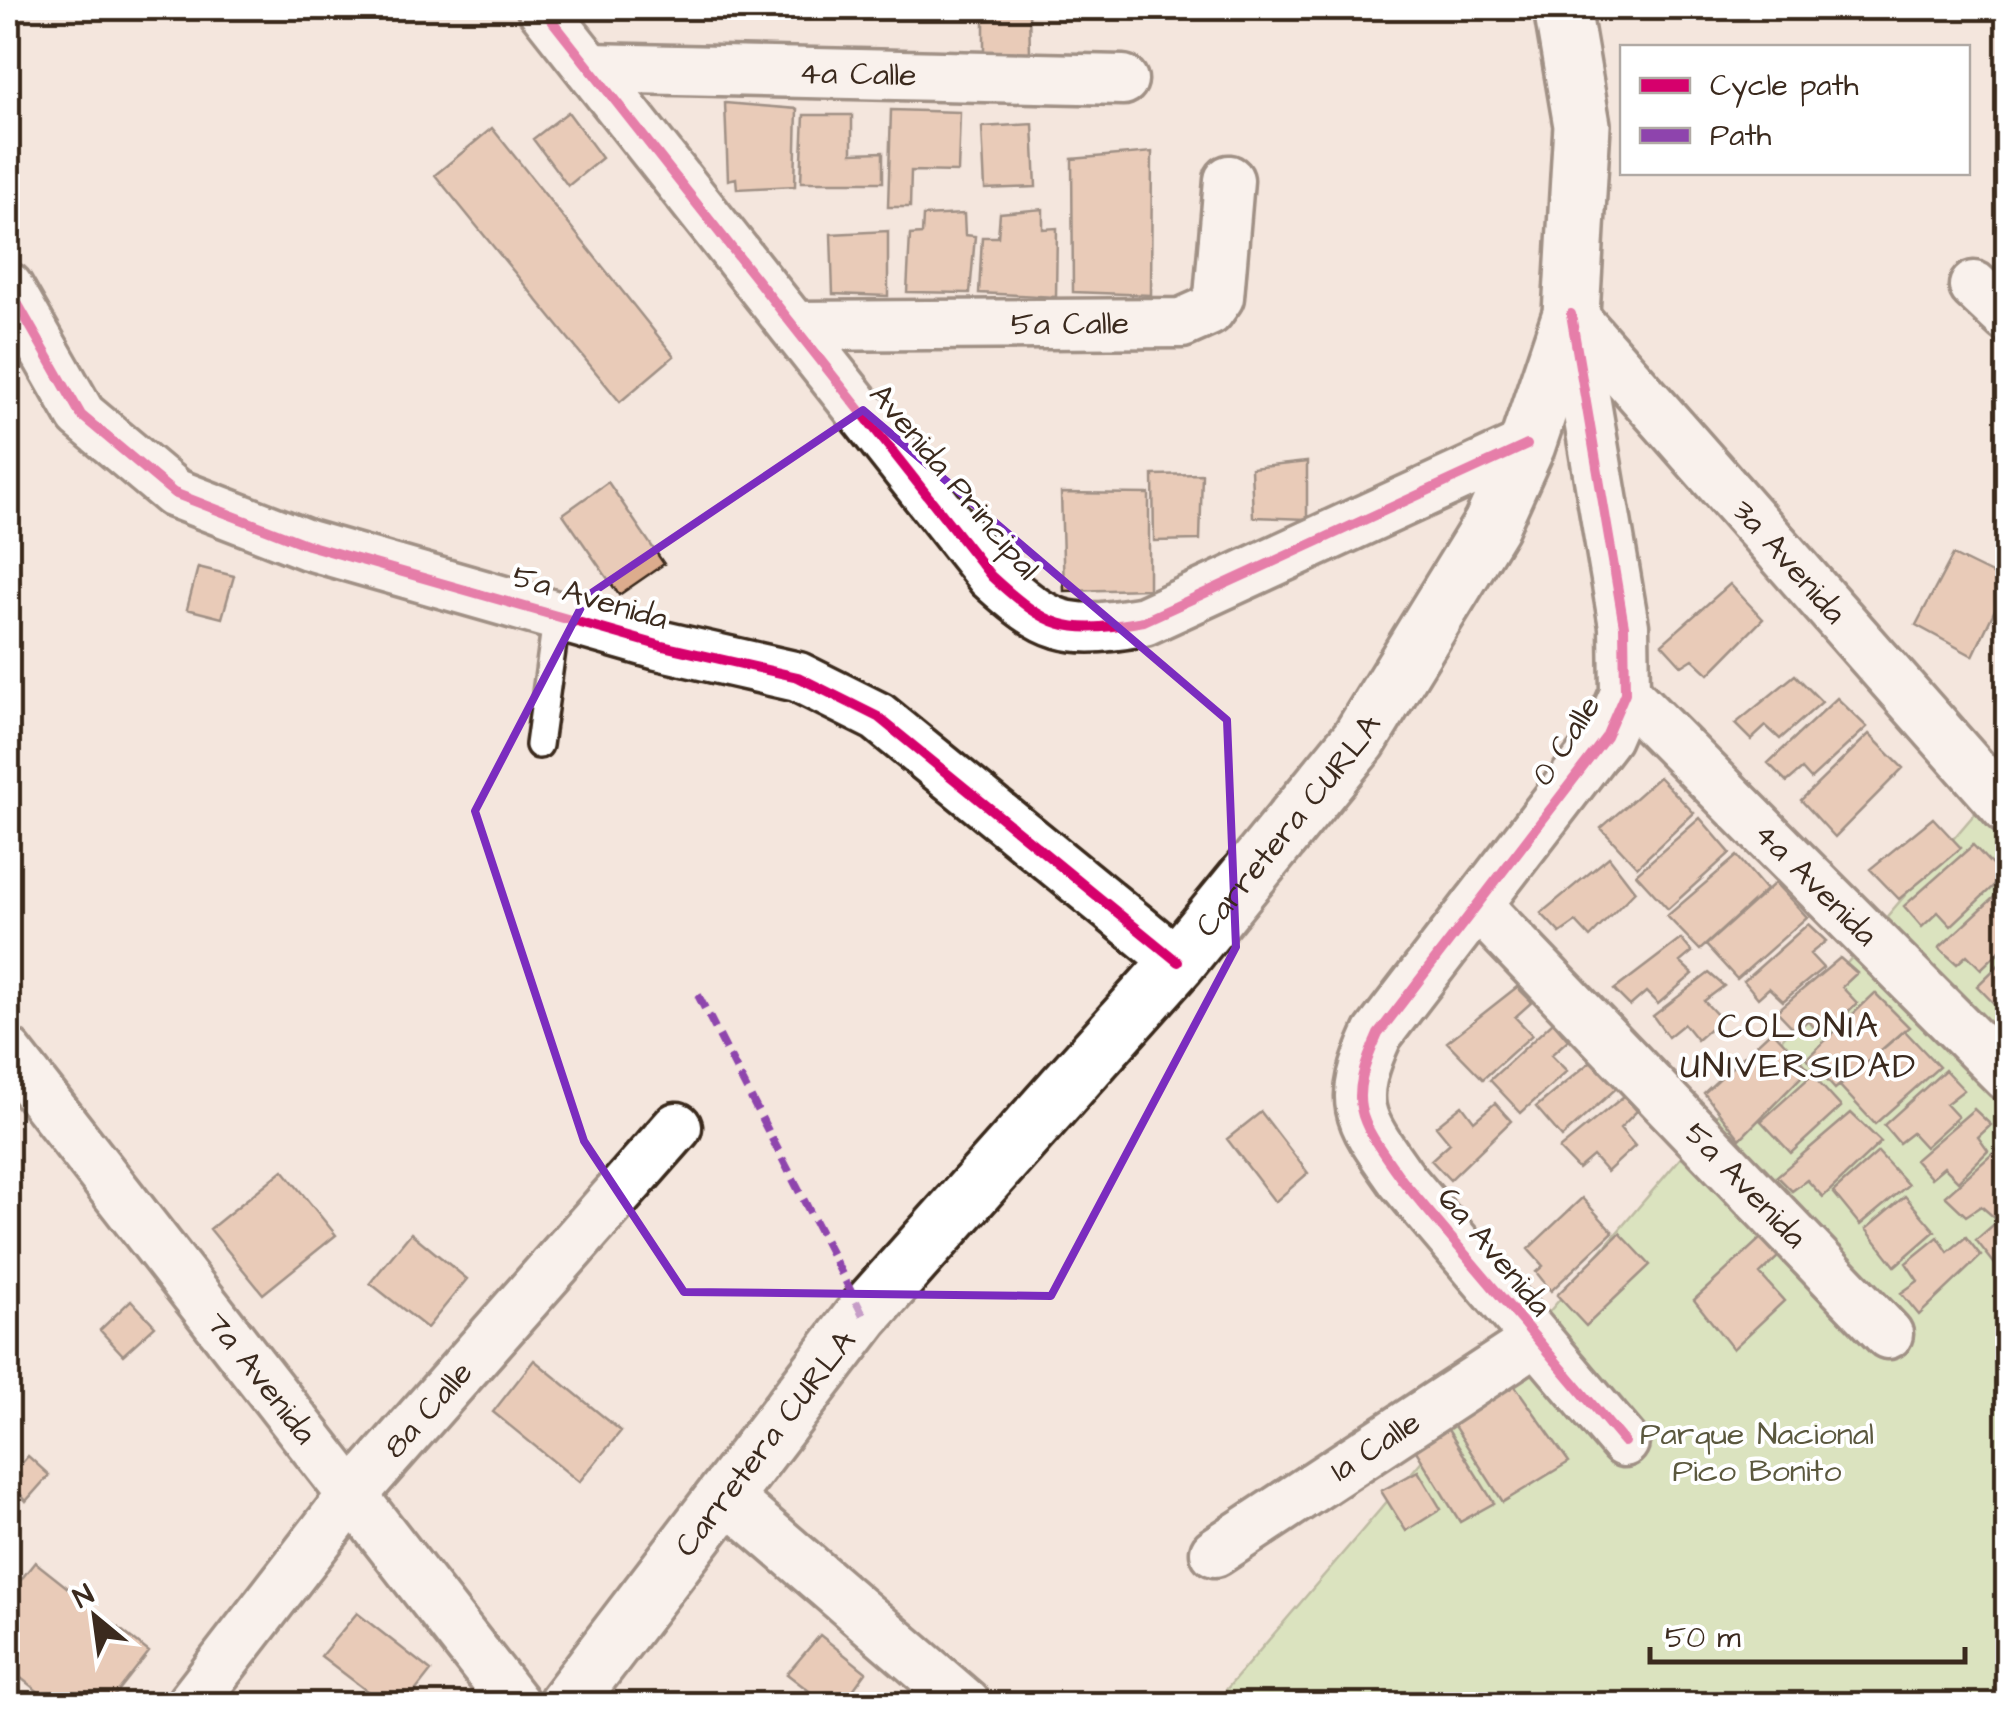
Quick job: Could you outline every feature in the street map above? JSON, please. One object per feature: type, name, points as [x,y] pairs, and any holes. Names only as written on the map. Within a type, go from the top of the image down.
[{"type":"main road","name":"Carretera CURLA","points":[[566,1704],[863,1315],[1178,962],[1360,740],[1491,525],[1526,445],[1571,314],[1582,125],[1562,8]]},
{"type":"street","name":"Avenida Principal","points":[[542,8],[992,576],[1036,616],[1088,631],[1144,622],[1526,445]]},
{"type":"street","name":"4a Calle","points":[[590,68],[1124,80]]},
{"type":"street","name":"5a Calle","points":[[795,326],[1182,323],[1209,311],[1219,297],[1229,180]]},
{"type":"street","name":"5a Avenida","points":[[8,287],[81,416],[174,493],[308,546],[557,613],[658,645],[798,677],[878,717],[1178,962]]},
{"type":"street","name":"0 Calle","points":[[1359,1077],[1378,1034],[1606,737],[1626,693],[1624,626],[1571,314]]},
{"type":"street","name":"3a Avenida","points":[[1571,314],[2004,801]]},
{"type":"street","name":"4a Avenida","points":[[1626,693],[2008,1076]]},
{"type":"street","name":"5a Avenida","points":[[1476,906],[1888,1334]]},
{"type":"street","name":"7a Avenida","points":[[8,1053],[515,1704]]},
{"type":"street","name":"6a Avenida","points":[[1359,1077],[1360,1108],[1373,1138],[1624,1442]]},
{"type":"street","name":"8a Calle","points":[[191,1704],[351,1496],[676,1127]]},
{"type":"street","name":"1a Calle","points":[[1215,1552],[1536,1340]]},
{"type":"street","points":[[726,1496],[966,1704]]},
{"type":"lane","points":[[539,746],[557,613]]},
{"type":"highlighted area","points":[[863,410],[1227,720],[1236,947],[1051,1296],[684,1292],[584,1141],[475,811],[587,596]]},
{"type":"green space","name":"Parque Nacional Pico Bonito","points":[[2007,776],[2007,1704],[1214,1704]]},
{"type":"building","points":[[984,8],[1029,8],[1030,54],[984,55]]},
{"type":"building","points":[[725,103],[797,109],[795,186],[737,189],[736,178],[728,180]]},
{"type":"building","points":[[891,110],[960,112],[958,172],[911,171],[910,207],[888,207]]},
{"type":"building","points":[[568,112],[602,158],[568,186],[533,139]]},
{"type":"building","points":[[804,115],[852,115],[852,153],[883,152],[883,182],[801,182]]},
{"type":"building","points":[[1033,124],[1036,187],[985,189],[982,127]]},
{"type":"building","points":[[492,128],[674,356],[620,402],[435,175]]},
{"type":"building","points":[[1152,152],[1151,295],[1073,292],[1072,159]]},
{"type":"building","points":[[1043,209],[1043,229],[1057,228],[1056,297],[979,293],[982,237],[998,237],[1000,213]]},
{"type":"building","points":[[964,214],[965,235],[975,236],[970,293],[907,292],[910,235],[922,234],[923,216]]},
{"type":"building","points":[[888,231],[888,296],[833,294],[831,234]]},
{"type":"building","points":[[1307,462],[1307,519],[1253,517],[1251,468]]},
{"type":"building","points":[[1202,474],[1200,540],[1154,541],[1153,475]]},
{"type":"building","points":[[608,482],[664,564],[619,595],[563,514]]},
{"type":"building","points":[[1061,493],[1149,494],[1149,589],[1064,591]]},
{"type":"building","points":[[2008,531],[2008,556],[1996,537]]},
{"type":"building","points":[[1953,555],[2008,582],[1973,656],[1916,625]]},
{"type":"building","points":[[198,567],[234,576],[222,618],[187,609]]},
{"type":"building","points":[[1730,584],[1763,619],[1709,674],[1693,659],[1682,666],[1662,644]]},
{"type":"building","points":[[1795,675],[1822,702],[1780,739],[1766,726],[1751,740],[1735,724]]},
{"type":"building","points":[[1837,698],[1867,727],[1811,779],[1802,769],[1787,782],[1768,763]]},
{"type":"building","points":[[1869,734],[1903,768],[1835,837],[1801,800]]},
{"type":"building","points":[[1659,777],[1694,813],[1637,867],[1601,828]]},
{"type":"building","points":[[1700,818],[1730,853],[1668,909],[1636,874]]},
{"type":"building","points":[[1933,818],[1961,848],[1899,899],[1870,869]]},
{"type":"building","points":[[1973,845],[2003,877],[1951,926],[1938,912],[1922,927],[1904,906]]},
{"type":"building","points":[[1737,856],[1766,890],[1700,950],[1667,916]]},
{"type":"building","points":[[1609,857],[1635,891],[1590,937],[1576,922],[1560,933],[1541,913]]},
{"type":"building","points":[[1775,883],[1807,917],[1737,979],[1706,945]]},
{"type":"building","points":[[2006,886],[2008,943],[1981,969],[1967,955],[1957,964],[1939,948]]},
{"type":"building","points":[[1808,924],[1826,941],[1810,954],[1823,968],[1783,1001],[1769,988],[1758,998],[1744,981]]},
{"type":"building","points":[[1681,939],[1692,952],[1680,962],[1693,974],[1658,1004],[1646,992],[1630,1006],[1614,990]]},
{"type":"building","points":[[2008,956],[2008,1018],[1977,986]]},
{"type":"building","points":[[1840,958],[1857,973],[1842,987],[1857,1003],[1822,1037],[1808,1020],[1796,1031],[1777,1011]]},
{"type":"building","points":[[1709,973],[1724,986],[1704,1001],[1721,1019],[1697,1040],[1684,1024],[1668,1037],[1653,1016]]},
{"type":"building","points":[[1517,987],[1532,1002],[1515,1017],[1532,1035],[1483,1079],[1447,1042]]},
{"type":"building","points":[[1875,993],[1909,1027],[1835,1089],[1807,1058]]},
{"type":"building","points":[[1553,1022],[1568,1040],[1551,1055],[1567,1071],[1521,1113],[1490,1080]]},
{"type":"building","points":[[1772,1030],[1809,1069],[1740,1139],[1704,1093]]},
{"type":"building","points":[[1904,1030],[1939,1067],[1875,1124],[1840,1086]]},
{"type":"building","points":[[1595,1058],[1619,1086],[1562,1137],[1536,1107]]},
{"type":"building","points":[[1945,1070],[1964,1090],[1946,1104],[1958,1117],[1925,1147],[1912,1133],[1899,1143],[1884,1125]]},
{"type":"building","points":[[1812,1075],[1841,1107],[1791,1153],[1761,1121]]},
{"type":"building","points":[[1624,1096],[1637,1111],[1620,1128],[1635,1146],[1607,1172],[1593,1156],[1578,1169],[1559,1149]]},
{"type":"building","points":[[1495,1103],[1511,1121],[1450,1180],[1431,1160],[1450,1143],[1436,1126],[1462,1105],[1474,1121]]},
{"type":"building","points":[[1974,1109],[1991,1125],[1978,1137],[1988,1151],[1958,1181],[1944,1167],[1931,1178],[1915,1160]]},
{"type":"building","points":[[1261,1112],[1308,1173],[1275,1202],[1227,1139]]},
{"type":"building","points":[[1851,1113],[1881,1142],[1823,1197],[1807,1180],[1792,1191],[1777,1176]]},
{"type":"building","points":[[2008,1140],[2008,1207],[1996,1219],[1981,1206],[1966,1216],[1945,1196]]},
{"type":"building","points":[[1878,1152],[1908,1185],[1860,1225],[1833,1192]]},
{"type":"building","points":[[283,1170],[336,1235],[263,1294],[210,1229]]},
{"type":"building","points":[[1905,1196],[1935,1231],[1895,1266],[1866,1229]]},
{"type":"building","points":[[1582,1198],[1613,1232],[1551,1291],[1536,1272],[1543,1266],[1528,1249]]},
{"type":"building","points":[[2008,1212],[2008,1281],[1976,1240]]},
{"type":"building","points":[[411,1233],[467,1279],[427,1328],[370,1283]]},
{"type":"building","points":[[1620,1233],[1650,1265],[1586,1326],[1557,1295]]},
{"type":"building","points":[[1938,1237],[1948,1252],[1966,1237],[1981,1256],[1919,1315],[1901,1293],[1918,1281],[1906,1263]]},
{"type":"building","points":[[1761,1238],[1778,1257],[1760,1274],[1784,1301],[1733,1349],[1694,1300]]},
{"type":"building","points":[[131,1300],[155,1326],[123,1355],[100,1330]]},
{"type":"building","points":[[534,1360],[621,1431],[579,1482],[493,1412]]},
{"type":"building","points":[[1508,1376],[1569,1462],[1503,1502],[1447,1415]]},
{"type":"building","points":[[1440,1417],[1494,1503],[1460,1522],[1408,1438]]},
{"type":"building","points":[[28,1456],[49,1475],[26,1501],[8,1479]]},
{"type":"building","points":[[1418,1471],[1441,1509],[1406,1531],[1381,1491]]},
{"type":"building","points":[[35,1562],[149,1652],[108,1704],[54,1704],[8,1668],[8,1596]]},
{"type":"building","points":[[357,1613],[431,1671],[405,1704],[384,1704],[321,1656]]},
{"type":"building","points":[[820,1635],[866,1672],[843,1704],[826,1704],[787,1674]]},
{"type":"building","points":[[887,1692],[903,1704],[876,1704]]},
{"type":"marked path","points":[[698,995],[863,1315]]},
{"type":"cycle path","points":[[542,8],[991,576],[1044,617],[1077,627],[1144,621],[1527,445]]},
{"type":"cycle path","points":[[8,287],[81,415],[174,493],[308,545],[658,645],[798,677],[878,717],[1178,962]]},
{"type":"cycle path","points":[[1571,314],[1624,626],[1625,693],[1606,737],[1378,1034],[1360,1095],[1367,1125],[1402,1180],[1624,1442]]},
{"type":"district","name":"COLONIA UNIVERSIDAD","points":[[1799,1046]]}]
